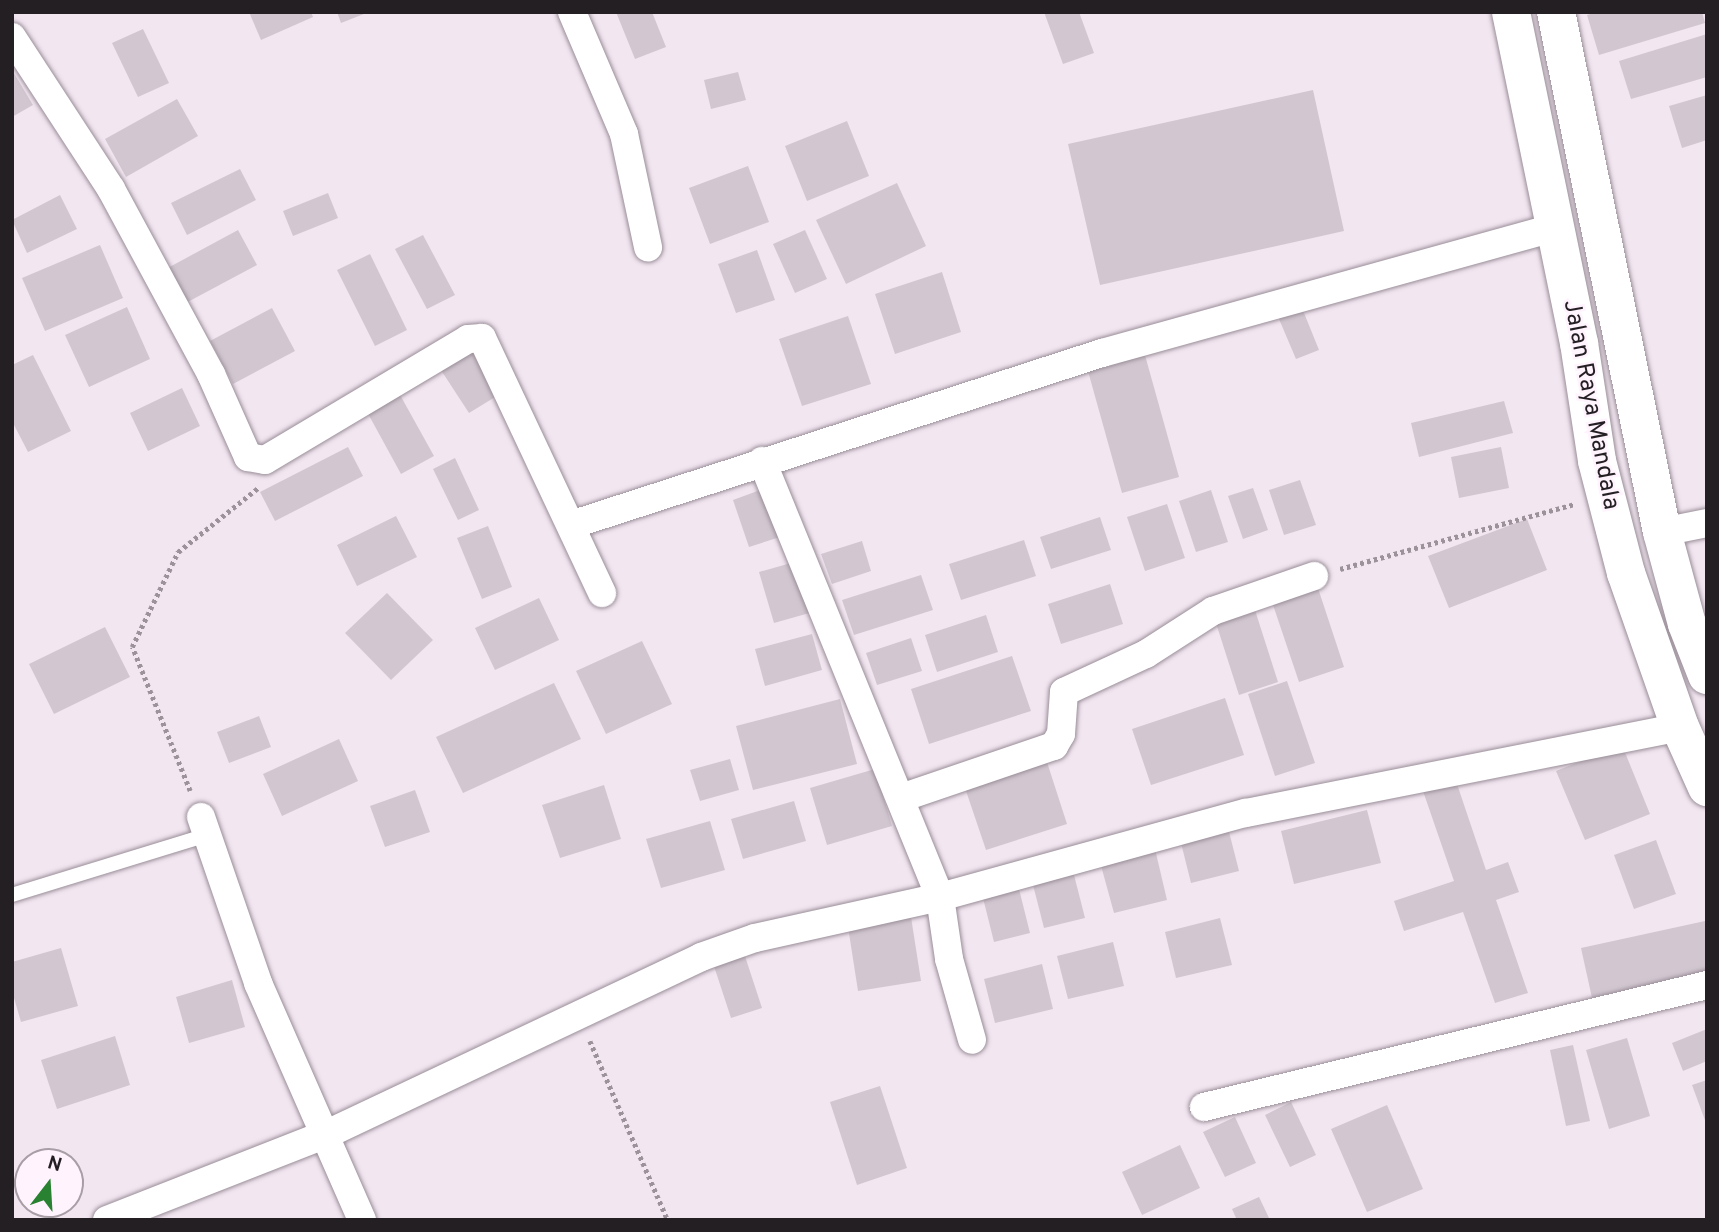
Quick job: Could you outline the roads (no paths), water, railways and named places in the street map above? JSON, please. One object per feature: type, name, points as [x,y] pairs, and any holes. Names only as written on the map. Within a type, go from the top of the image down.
[{"type":"highway","name":"Jalan Raya Mandala","points":[[1511,12],[1606,495],[1626,573],[1680,727],[1707,787]]},
{"type":"highway","name":"Jalan Raya Mandala","points":[[1556,12],[1606,271],[1662,532],[1687,624],[1707,675]]},
{"type":"highway","points":[[1565,278],[1606,271]]},
{"type":"street","points":[[572,12],[624,134],[648,247]]},
{"type":"street","points":[[12,37],[111,190],[211,374],[244,452],[253,461],[265,460],[468,339],[478,337],[486,342],[574,524],[602,593]]},
{"type":"street","points":[[574,524],[1102,353],[1554,228]]},
{"type":"street","points":[[762,461],[940,897],[949,959],[972,1040]]},
{"type":"street","points":[[1662,532],[1707,523]]},
{"type":"street","points":[[901,799],[1054,746],[1061,734],[1064,692],[1146,654],[1213,611],[1314,576]]},
{"type":"street","points":[[107,1220],[327,1134],[701,957],[755,938],[940,897],[1246,813],[1680,727]]},
{"type":"street","points":[[204,826],[258,983],[327,1134],[362,1220]]},
{"type":"street","points":[[1205,1107],[1707,985]]},
{"type":"lane","points":[[12,895],[204,826]]}]
